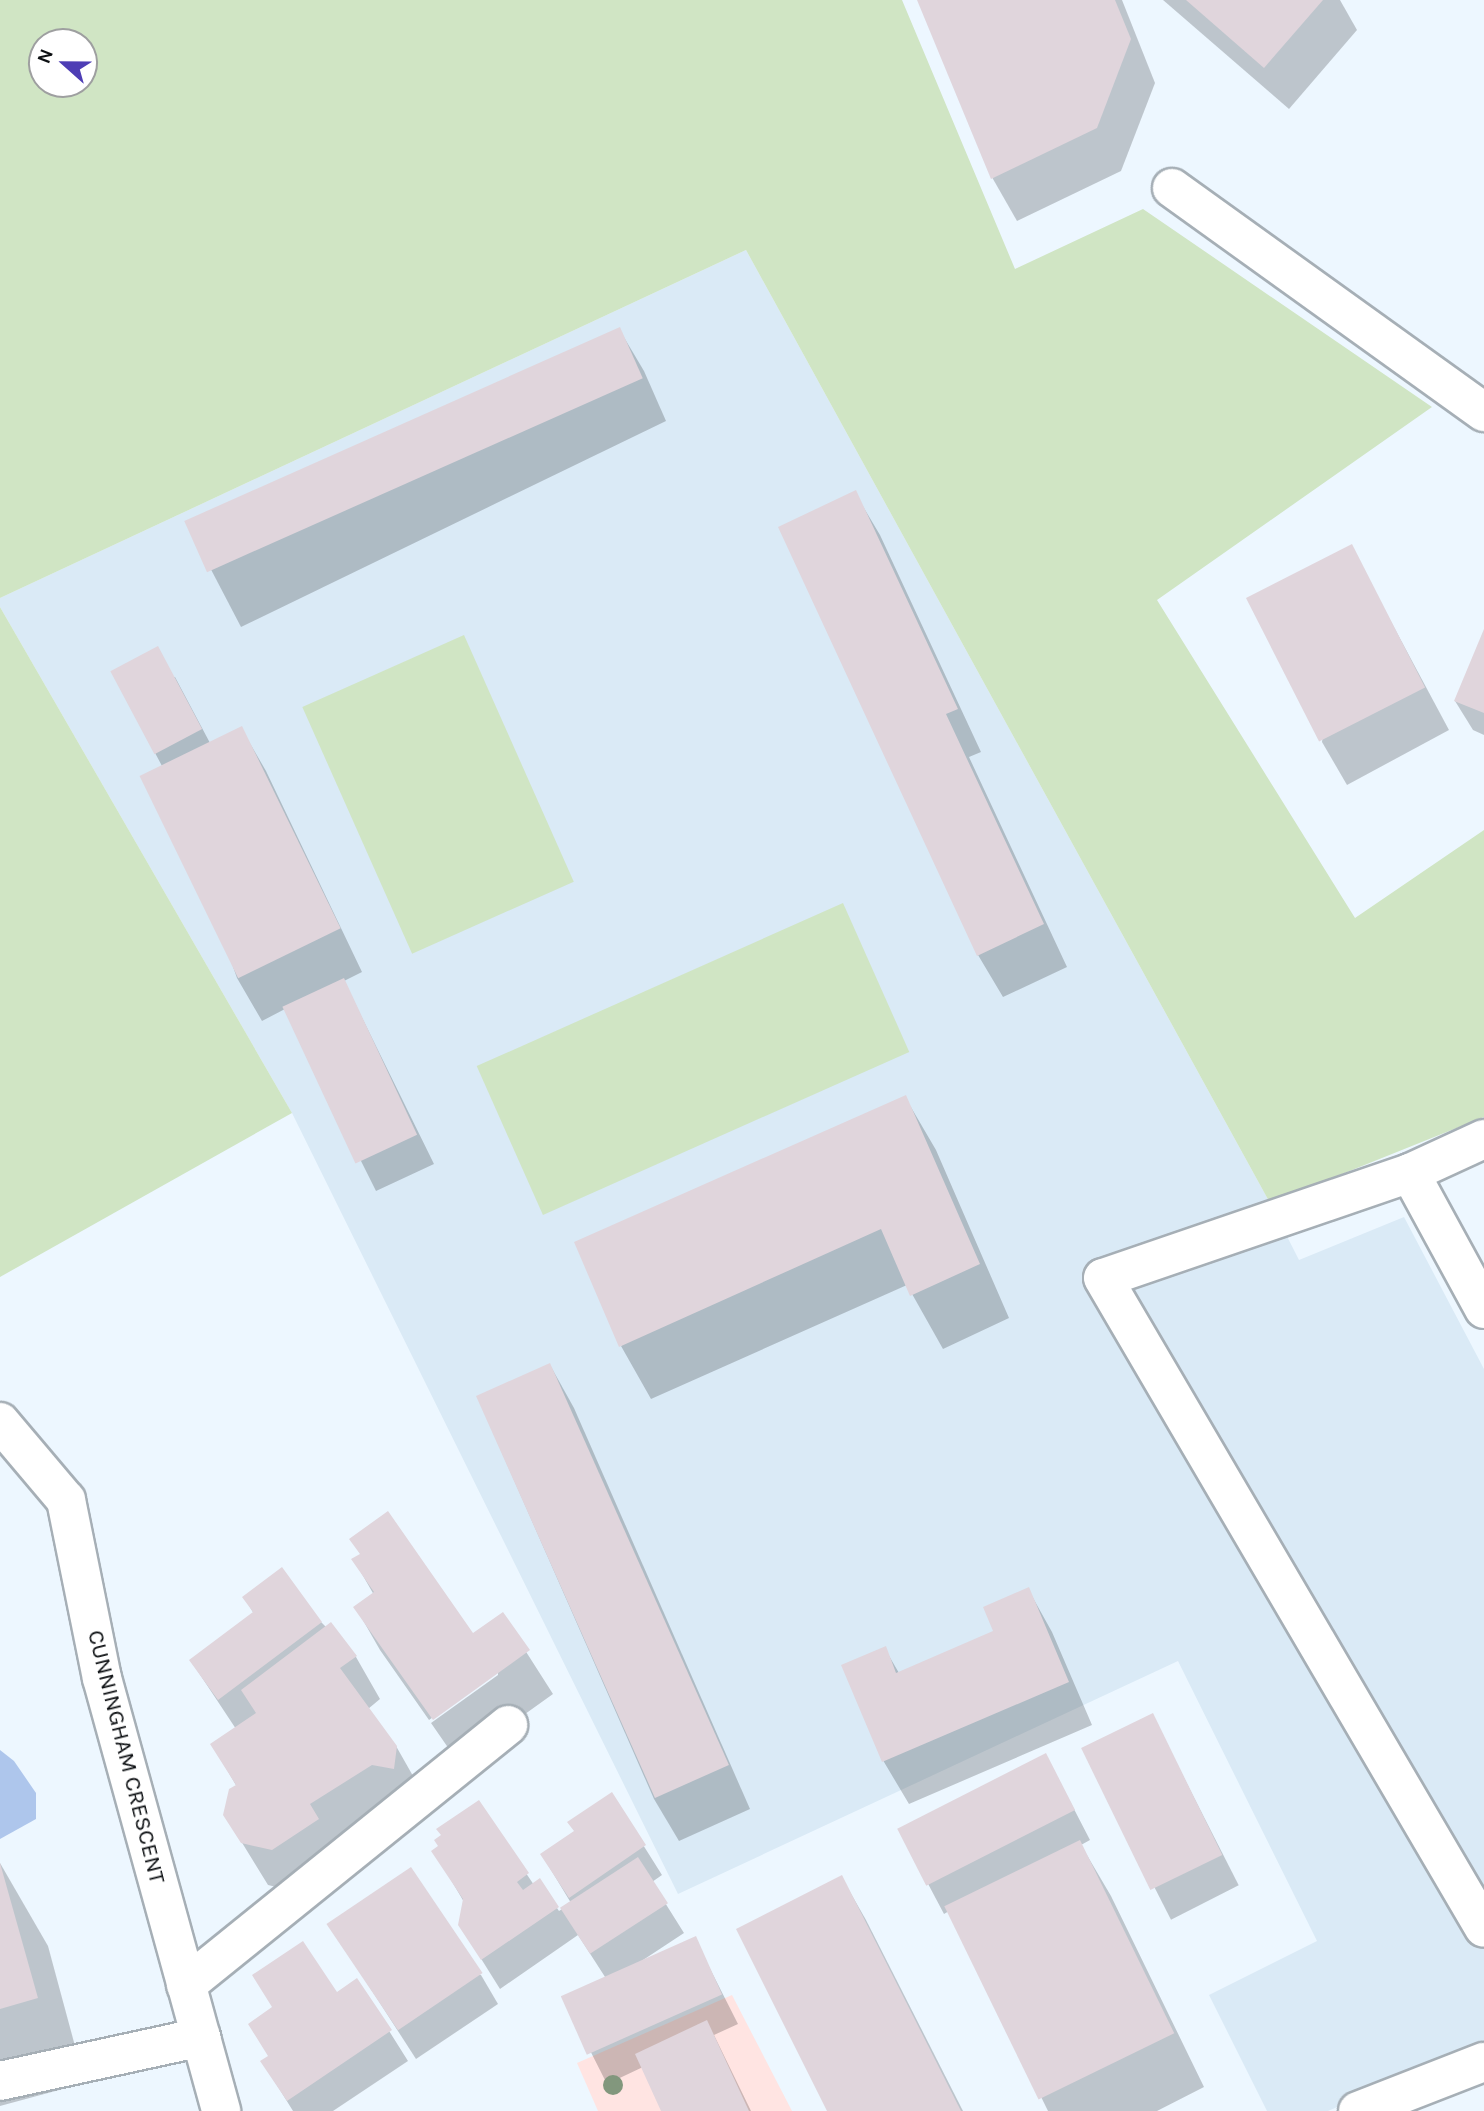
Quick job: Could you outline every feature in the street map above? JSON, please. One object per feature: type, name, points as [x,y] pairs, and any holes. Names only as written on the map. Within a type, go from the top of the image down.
[{"type":"street","points":[[1172,188],[1484,412]]},
{"type":"street","points":[[1483,1140],[1410,1173],[1103,1278],[1484,1928]]},
{"type":"street","points":[[1410,1173],[1484,1309]]},
{"type":"street","name":"CUNNINGHAM CRESCENT","points":[[0,1422],[66,1500],[102,1678],[221,2111]]},
{"type":"street","points":[[186,1985],[508,1725]]},
{"type":"street","points":[[0,2081],[201,2037]]},
{"type":"street","points":[[1358,2111],[1484,2062]]},
{"type":"shaded area","points":[[746,250],[1299,1260],[1404,1217],[1484,1369],[1484,2043],[1328,2111],[1267,2111],[1209,1995],[1317,1941],[1178,1661],[678,1894],[292,1113],[0,607],[0,598]]},
{"type":"shaded area","points":[[732,1995],[792,2111],[598,2111],[577,2063]]},
{"type":"green space","points":[[0,0],[902,0],[1015,269],[1143,209],[1432,407],[1157,600],[1355,918],[1484,830],[1484,1117],[1270,1203],[746,250],[0,598]]},
{"type":"green space","points":[[0,607],[292,1113],[0,1277]]},
{"type":"green space","points":[[464,635],[574,882],[412,954],[302,707]]},
{"type":"green space","points":[[843,903],[909,1052],[543,1215],[477,1066]]},
{"type":"water","points":[[0,1750],[14,1761],[36,1793],[36,1819],[0,1839]]},
{"type":"building","points":[[917,0],[1115,0],[1131,39],[1097,128],[991,179]]},
{"type":"building","points":[[1186,0],[1323,0],[1264,68]]},
{"type":"building","points":[[620,327],[643,378],[207,572],[184,521]]},
{"type":"building","points":[[856,490],[958,709],[946,714],[1044,924],[977,956],[778,527]]},
{"type":"building","points":[[1352,544],[1425,687],[1319,741],[1246,598]]},
{"type":"building","points":[[1484,629],[1484,713],[1454,701]]},
{"type":"building","points":[[158,646],[202,729],[154,754],[110,671]]},
{"type":"building","points":[[242,726],[341,928],[238,978],[140,776]]},
{"type":"building","points":[[344,978],[417,1135],[355,1164],[282,1007]]},
{"type":"building","points":[[906,1095],[980,1264],[910,1296],[881,1229],[619,1347],[574,1242]]},
{"type":"building","points":[[550,1363],[729,1765],[655,1798],[476,1396]]},
{"type":"building","points":[[388,1511],[473,1633],[503,1612],[530,1650],[433,1720],[353,1607],[374,1592],[351,1559],[360,1554],[349,1539]]},
{"type":"building","points":[[282,1567],[322,1622],[218,1700],[189,1660],[253,1612],[242,1597]]},
{"type":"building","points":[[1029,1587],[1069,1682],[882,1762],[841,1665],[886,1646],[896,1673],[993,1631],[983,1607]]},
{"type":"building","points":[[331,1622],[357,1656],[340,1668],[397,1746],[394,1769],[372,1765],[310,1804],[319,1819],[272,1850],[241,1843],[223,1815],[229,1789],[236,1785],[210,1744],[256,1713],[241,1690]]},
{"type":"building","points":[[1153,1713],[1222,1855],[1150,1890],[1081,1748]]},
{"type":"building","points":[[1046,1753],[1075,1810],[926,1886],[897,1829]]},
{"type":"building","points":[[612,1792],[646,1845],[569,1898],[540,1854],[574,1831],[567,1822]]},
{"type":"building","points":[[479,1800],[529,1873],[517,1882],[523,1890],[540,1878],[559,1907],[481,1960],[458,1925],[463,1899],[431,1851],[438,1846],[434,1840],[441,1835],[436,1829]]},
{"type":"building","points":[[1080,1840],[1174,2033],[1039,2099],[944,1906]]},
{"type":"building","points":[[638,1857],[668,1903],[590,1954],[560,1908]]},
{"type":"building","points":[[0,1863],[38,1998],[0,2009]]},
{"type":"building","points":[[411,1867],[483,1973],[398,2030],[326,1924]]},
{"type":"building","points":[[842,1875],[961,2111],[827,2111],[736,1929]]},
{"type":"building","points":[[696,1936],[722,1994],[587,2055],[561,1996]]},
{"type":"building","points":[[303,1941],[337,1992],[357,1978],[392,2030],[287,2101],[260,2061],[268,2056],[248,2024],[272,2007],[252,1975]]},
{"type":"building","points":[[707,2020],[749,2111],[661,2111],[635,2054]]}]
